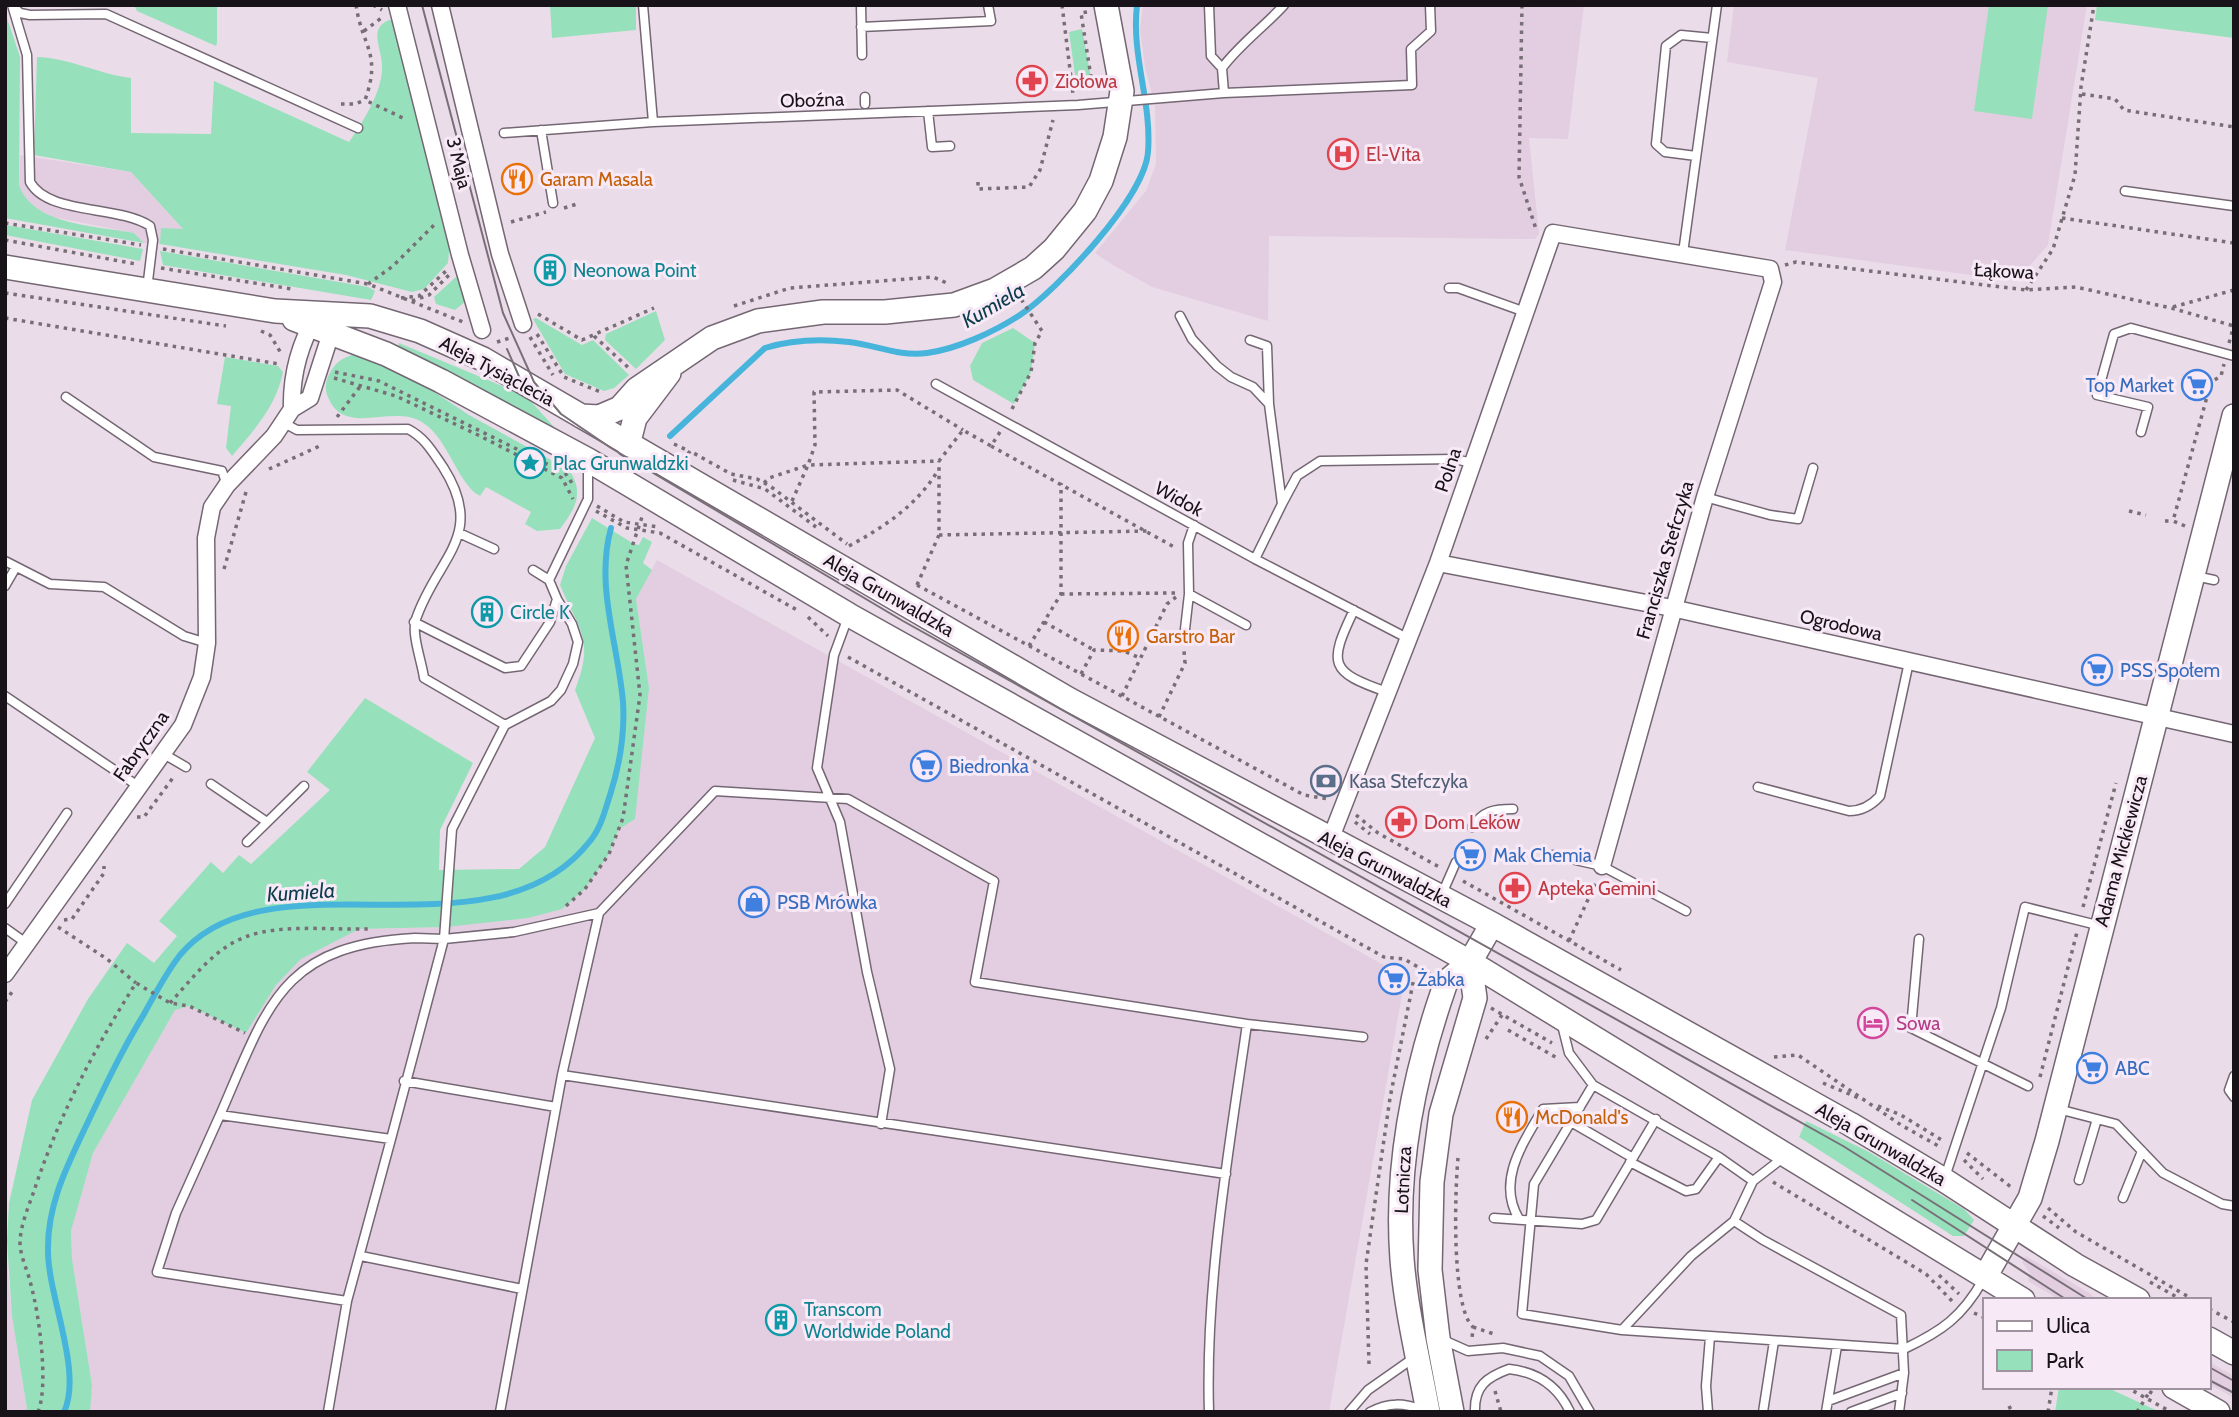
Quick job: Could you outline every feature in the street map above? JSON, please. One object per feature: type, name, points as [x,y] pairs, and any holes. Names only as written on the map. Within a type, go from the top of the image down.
[{"type":"main road","points":[[581,416],[600,417],[620,408],[677,361],[712,338],[758,321],[823,312],[885,312],[954,305],[995,290],[1033,268],[1054,249],[1085,211],[1101,181],[1129,101],[1105,5]]},
{"type":"main road","name":"Aleja Tysiąclecia","points":[[5,267],[275,311],[319,324],[386,355],[588,460]]},
{"type":"main road","name":"Aleja Tysiąclecia","points":[[319,324],[369,316],[399,325],[483,359],[628,444]]},
{"type":"main road","points":[[628,444],[635,418],[677,361]]},
{"type":"main road","name":"Adama Mickiewicza","points":[[1985,1277],[2023,1210],[2054,1108],[2091,923],[2155,718],[2203,578],[2234,416]]},
{"type":"main road","name":"Aleja Grunwaldzka","points":[[628,444],[1070,700],[1330,840],[1492,923],[1944,1180],[2023,1210],[2135,1298]]},
{"type":"main road","name":"Aleja Grunwaldzka","points":[[588,460],[849,615],[1470,962],[2020,1298]]},
{"type":"main road","name":"Lotnicza","points":[[1428,1412],[1402,1260],[1400,1200],[1403,1156],[1418,1068],[1446,982],[1470,962],[1492,923]]},
{"type":"main road","name":"Lotnicza","points":[[1452,1412],[1438,1338],[1430,1270],[1432,1182],[1441,1114],[1475,998],[1470,962]]},
{"type":"main road","points":[[2211,1340],[2234,1353]]},
{"type":"main road","points":[[2159,1391],[2218,1412]]},
{"type":"street","name":"3 Maja","points":[[440,5],[520,333]]},
{"type":"street","name":"3 Maja","points":[[394,9],[482,330]]},
{"type":"street","points":[[1550,243],[1553,233],[1770,269]]},
{"type":"street","name":"Polna","points":[[1330,840],[1437,563],[1550,243]]},
{"type":"street","name":"Franciszka Stefczyka","points":[[1602,866],[1672,608],[1771,294],[1773,282],[1770,269]]},
{"type":"street","points":[[288,416],[303,337],[319,324]]},
{"type":"street","name":"Fabryczna","points":[[5,974],[183,725],[194,702],[207,643],[206,538],[212,508],[227,485],[288,416],[310,398],[316,388],[319,324]]},
{"type":"street","name":"Ogrodowa","points":[[1437,563],[1672,608],[2234,734]]},
{"type":"lane","points":[[12,5],[20,13],[30,15],[106,14],[358,128]]},
{"type":"lane","points":[[12,5],[27,55],[27,170],[33,189],[55,201],[141,220],[153,232],[147,290]]},
{"type":"lane","points":[[643,5],[653,122]]},
{"type":"lane","points":[[860,5],[862,55]]},
{"type":"lane","points":[[861,27],[991,21],[988,5]]},
{"type":"lane","points":[[1209,5],[1210,56],[1222,68],[1224,93]]},
{"type":"lane","points":[[1222,68],[1238,47],[1255,36],[1284,5]]},
{"type":"lane","name":"Oboźna","points":[[504,132],[653,122],[928,111],[1412,85],[1410,49],[1431,31],[1430,5]]},
{"type":"lane","points":[[1683,253],[1717,5]]},
{"type":"lane","points":[[1696,156],[1665,152],[1656,144],[1666,46],[1681,36],[1713,38]]},
{"type":"lane","points":[[928,111],[932,147],[950,146]]},
{"type":"lane","points":[[541,130],[552,207]]},
{"type":"lane","points":[[2125,191],[2234,206]]},
{"type":"lane","points":[[1449,288],[1458,288],[1525,312]]},
{"type":"lane","points":[[1180,316],[1192,340],[1211,360],[1231,377],[1252,387],[1269,404]]},
{"type":"lane","points":[[2141,432],[2148,407],[2097,395],[2114,334],[2131,328],[2230,355]]},
{"type":"lane","points":[[1250,340],[1267,346],[1269,404],[1282,504]]},
{"type":"lane","name":"Widok","points":[[936,384],[1255,559],[1407,638]]},
{"type":"lane","points":[[66,397],[154,457],[222,471],[227,485]]},
{"type":"lane","points":[[288,416],[297,429],[398,428],[423,437],[460,499],[463,516],[460,533],[415,622],[424,678],[505,725]]},
{"type":"lane","points":[[1255,559],[1297,477],[1320,461],[1455,459],[1472,463]]},
{"type":"lane","points":[[549,580],[588,499],[588,460]]},
{"type":"lane","points":[[1705,497],[1770,515],[1798,519],[1813,468]]},
{"type":"lane","points":[[1184,638],[1188,543],[1194,525]]},
{"type":"lane","points":[[460,533],[494,549]]},
{"type":"lane","points":[[5,561],[50,584],[104,587],[184,636],[207,643]]},
{"type":"lane","points":[[5,586],[16,568]]},
{"type":"lane","points":[[328,1412],[347,1301],[444,939],[452,829],[505,725],[551,701],[561,690],[573,664],[578,642],[572,624],[549,580],[533,570]]},
{"type":"lane","points":[[1184,593],[1246,625]]},
{"type":"lane","points":[[415,622],[505,668],[513,669],[528,659],[550,622],[557,599]]},
{"type":"lane","points":[[1354,610],[1338,644],[1337,662],[1341,670],[1358,681],[1387,692]]},
{"type":"lane","points":[[849,615],[837,645],[817,751],[817,768],[826,796],[840,822],[867,972],[890,1069],[881,1124]]},
{"type":"lane","points":[[1758,787],[1849,811],[1857,811],[1874,803],[1880,796],[1909,662]]},
{"type":"lane","points":[[5,696],[138,786]]},
{"type":"lane","points":[[162,753],[186,767]]},
{"type":"lane","points":[[212,784],[267,822]]},
{"type":"lane","points":[[247,842],[304,786]]},
{"type":"lane","points":[[500,1412],[562,1074],[599,913],[715,791],[848,799],[994,881],[975,982],[1247,1024],[1363,1037]]},
{"type":"lane","points":[[1472,827],[1479,816],[1492,809],[1513,809]]},
{"type":"lane","points":[[5,904],[67,813]]},
{"type":"lane","points":[[1553,855],[1602,866],[1686,911]]},
{"type":"lane","points":[[1440,897],[1457,862]]},
{"type":"lane","points":[[1944,1180],[2001,1008],[2025,907],[2091,923]]},
{"type":"lane","points":[[347,1301],[157,1272],[176,1213],[254,1037],[286,987],[307,966],[334,951],[374,940],[444,939],[514,932],[599,913]]},
{"type":"lane","points":[[5,928],[26,943]]},
{"type":"lane","points":[[1919,939],[1911,1028],[2028,1086]]},
{"type":"lane","points":[[1560,1015],[1569,1053],[1592,1085],[1656,1119],[1753,1181]]},
{"type":"lane","points":[[1209,1412],[1208,1368],[1226,1174],[1247,1024]]},
{"type":"lane","points":[[562,1074],[1226,1174]]},
{"type":"lane","points":[[2234,1076],[2229,1090],[2234,1097]]},
{"type":"lane","points":[[404,1081],[556,1107]]},
{"type":"lane","points":[[1592,1085],[1534,1184],[1522,1314],[1622,1330],[1904,1349],[1936,1335],[1965,1309],[1985,1277]]},
{"type":"lane","points":[[1519,1219],[1510,1199],[1516,1153],[1543,1109],[1580,1107]]},
{"type":"lane","points":[[2054,1108],[2116,1124],[2164,1173],[2222,1204],[2234,1206]]},
{"type":"lane","points":[[220,1115],[391,1139]]},
{"type":"lane","points":[[1494,1218],[1582,1224],[1597,1220],[1656,1119]]},
{"type":"lane","points":[[2079,1180],[2098,1119]]},
{"type":"lane","points":[[1571,1122],[1685,1191],[1696,1189],[1719,1157]]},
{"type":"lane","points":[[2123,1198],[2142,1151]]},
{"type":"lane","points":[[1622,1330],[1691,1256],[1734,1221],[1753,1181],[1788,1155]]},
{"type":"lane","points":[[1734,1221],[1763,1240],[1901,1315],[1904,1373],[1899,1411]]},
{"type":"lane","points":[[360,1256],[522,1289]]},
{"type":"lane","points":[[1708,1412],[1706,1386],[1710,1337]]},
{"type":"lane","points":[[1438,1338],[1473,1352],[1503,1348],[1540,1356],[1569,1376],[1590,1412]]},
{"type":"lane","points":[[1763,1412],[1774,1341]]},
{"type":"lane","points":[[1826,1412],[1837,1346]]},
{"type":"lane","points":[[1349,1412],[1368,1390],[1418,1355]]},
{"type":"lane","points":[[1475,1412],[1478,1390],[1483,1381],[1509,1369],[1524,1370],[1541,1377],[1556,1390],[1570,1412]]},
{"type":"lane","points":[[1828,1401],[1904,1373]]},
{"type":"lane","points":[[1851,1412],[1902,1393]]},
{"type":"lane","points":[[1370,1412],[1385,1404],[1407,1404],[1428,1412]]},
{"type":"path","points":[[356,5],[373,61],[372,81],[365,100],[429,130]]},
{"type":"path","points":[[1062,5],[1072,94],[1078,93],[1078,97]]},
{"type":"path","points":[[1522,5],[1519,177],[1533,224],[1550,243]]},
{"type":"path","points":[[2026,290],[2053,249],[2075,175],[2094,5]]},
{"type":"path","points":[[364,31],[394,9]]},
{"type":"path","points":[[2082,94],[2115,99],[2124,110],[2234,127]]},
{"type":"path","points":[[978,182],[978,189],[1028,187],[1040,170],[1053,118],[1065,118]]},
{"type":"path","points":[[564,208],[577,204]]},
{"type":"path","points":[[368,284],[393,266],[436,223],[447,205]]},
{"type":"path","points":[[512,230],[510,221],[552,207]]},
{"type":"path","points":[[2062,218],[2234,243]]},
{"type":"path","points":[[5,223],[368,284],[482,330]]},
{"type":"path","points":[[399,325],[409,302],[429,295],[462,260]]},
{"type":"path","name":"Łąkowa","points":[[1770,269],[1796,262],[2026,290],[2076,287],[2171,307],[2234,326]]},
{"type":"path","points":[[723,311],[748,299],[790,288],[933,277],[957,288]]},
{"type":"path","points":[[2171,307],[2234,290]]},
{"type":"path","points":[[991,446],[1031,372],[1035,343],[1042,331],[1035,316],[1021,299]]},
{"type":"path","points":[[520,333],[533,310],[582,340],[654,308]]},
{"type":"path","points":[[5,318],[271,362]]},
{"type":"path","points":[[2173,522],[2211,382],[2221,376],[2230,355],[2234,326]]},
{"type":"path","points":[[520,333],[535,342],[553,374],[570,386]]},
{"type":"path","points":[[520,333],[538,335],[564,376],[626,401]]},
{"type":"path","points":[[594,336],[637,375]]},
{"type":"path","points":[[321,445],[328,429],[361,384],[370,379],[386,355]]},
{"type":"path","points":[[348,381],[396,396],[562,478],[569,487],[570,498]]},
{"type":"path","points":[[792,502],[815,446],[814,393],[897,390],[991,446],[1179,550]]},
{"type":"path","points":[[964,430],[939,461],[939,535],[917,585],[1304,795],[1327,799],[1344,808],[1363,819],[1378,834],[1629,974]]},
{"type":"path","points":[[665,439],[732,474],[764,482],[849,546],[889,524],[928,487],[939,470]]},
{"type":"path","points":[[686,456],[690,451]]},
{"type":"path","points":[[764,482],[808,465],[939,461]]},
{"type":"path","points":[[1029,646],[1061,594],[1061,483]]},
{"type":"path","points":[[2129,511],[2146,515]]},
{"type":"path","points":[[600,513],[618,523],[666,530],[802,611],[851,660],[1384,957],[1404,959]]},
{"type":"path","points":[[2165,521],[2185,525],[2182,537]]},
{"type":"path","points":[[562,909],[585,889],[609,854],[623,818],[640,695],[626,565],[639,526]]},
{"type":"path","points":[[939,535],[1147,531]]},
{"type":"path","points":[[1180,582],[1184,593]]},
{"type":"path","points":[[1061,594],[1184,593]]},
{"type":"path","points":[[1122,696],[1167,604],[1184,593]]},
{"type":"path","points":[[802,611],[812,614]]},
{"type":"path","points":[[1044,622],[1094,650],[1124,651],[1141,658]]},
{"type":"path","points":[[1159,717],[1185,663],[1184,638]]},
{"type":"path","points":[[1081,674],[1094,650]]},
{"type":"path","points":[[2040,1080],[2091,923],[2117,778]]},
{"type":"path","points":[[1569,941],[1602,866]]},
{"type":"path","points":[[44,918],[107,959],[145,990],[170,1003],[189,1006],[254,1037]]},
{"type":"path","points":[[170,1003],[218,954],[248,935],[276,931],[372,929]]},
{"type":"path","points":[[38,1412],[42,1392],[37,1322],[32,1285],[20,1252],[20,1232],[52,1137],[93,1051],[136,983]]},
{"type":"path","points":[[1484,1041],[1502,1014]]},
{"type":"path","points":[[1772,1057],[1783,1063]]},
{"type":"path","points":[[1833,1078],[1955,1152],[1983,1179]]},
{"type":"path","points":[[1815,1080],[1901,1115],[2005,1184],[2023,1210],[2047,1217],[2065,1234],[2178,1298]]},
{"type":"path","points":[[1459,1149],[1455,1222],[1461,1302],[1467,1322],[1473,1328],[1473,1352]]},
{"type":"path","points":[[2005,1184],[2011,1180]]},
{"type":"path","points":[[1369,1364],[1366,1264],[1375,1192]]},
{"type":"path","points":[[2023,1210],[2054,1211],[2077,1232],[2191,1298]]},
{"type":"path","points":[[2211,1310],[2234,1322]]},
{"type":"path","points":[[1483,1381],[1494,1390],[1501,1412]]},
{"type":"path","points":[[2048,1412],[2052,1389]]},
{"type":"path","points":[[2130,1389],[2171,1412]]},
{"type":"path","points":[[2137,1412],[2146,1398],[2159,1391]]},
{"type":"path","points":[[2009,1406],[2012,1412]]},
{"type":"shaded area","name":"El-Vita","points":[[1143,5],[1584,5],[1568,139],[1529,138],[1539,234],[1535,239],[1269,236],[1268,321],[1152,287],[1113,265],[1095,253],[1146,191],[1156,164],[1155,106],[1145,67],[1140,29]]},
{"type":"shaded area","points":[[1734,5],[2087,5],[2048,245],[2016,281],[1785,250],[1818,78],[1727,62]]},
{"type":"shaded area","points":[[20,155],[131,172],[184,230],[162,228],[160,244],[144,243],[134,233],[53,217],[31,206],[23,196],[19,185]]},
{"type":"shaded area","points":[[657,560],[1405,977],[1329,1412],[89,1412],[92,1385],[72,1259],[71,1231],[93,1153],[175,1009],[189,1006],[246,1033],[276,985],[301,959],[322,946],[359,929],[446,927],[609,854],[619,829],[649,688],[636,599]]},
{"type":"shaded area","points":[[5,1241],[12,1316],[27,1409],[23,1412],[5,1412]]},
{"type":"shaded area","points":[[2026,1256],[2094,1298],[2057,1298],[2028,1281],[2030,1273],[2022,1262]]},
{"type":"shaded area","points":[[2211,1363],[2234,1376],[2234,1398],[2211,1385]]},
{"type":"green space","points":[[134,5],[221,5],[217,6],[216,46],[137,11]]},
{"type":"green space","points":[[550,5],[636,5],[636,30],[552,38]]},
{"type":"green space","points":[[1989,5],[2048,5],[2032,119],[1974,111]]},
{"type":"green space","points":[[2097,5],[2234,7],[2234,38],[2095,20]]},
{"type":"green space","points":[[5,12],[20,57],[19,185],[27,199],[52,216],[86,226],[134,233],[144,243],[5,218]]},
{"type":"green space","points":[[389,20],[396,21],[450,241],[448,263],[424,289],[412,292],[346,275],[160,244],[161,228],[183,229],[131,172],[34,155],[37,57],[61,60],[131,78],[131,133],[211,134],[214,81],[349,142],[366,116],[379,87],[382,61],[377,34],[382,24]]},
{"type":"green space","points":[[1082,29],[1091,78],[1086,79],[1086,83],[1092,83],[1091,88],[1077,89],[1069,32]]},
{"type":"green space","points":[[6,225],[143,249],[140,261],[5,235]]},
{"type":"green space","points":[[160,251],[368,287],[375,291],[371,300],[163,265]]},
{"type":"green space","points":[[456,277],[460,278],[466,301],[455,310],[436,304],[434,297]]},
{"type":"green space","points":[[656,311],[665,340],[636,369],[605,340],[606,334]]},
{"type":"green space","points":[[536,318],[582,345],[593,340],[629,375],[614,388],[604,391],[565,374],[533,319]]},
{"type":"green space","points":[[1013,328],[1035,343],[1031,372],[1014,404],[973,380],[970,366],[982,343]]},
{"type":"green space","points":[[399,343],[526,396],[555,428],[397,350]]},
{"type":"green space","points":[[352,355],[360,355],[410,376],[469,415],[569,470],[576,486],[576,501],[560,529],[537,531],[525,524],[531,512],[486,487],[480,496],[475,493],[461,476],[437,435],[420,421],[395,416],[356,418],[335,409],[327,394],[327,380],[335,365]]},
{"type":"green space","points":[[225,357],[278,366],[283,372],[270,407],[232,456],[226,448],[231,406],[217,404]]},
{"type":"green space","points":[[592,518],[634,544],[639,545],[643,537],[652,542],[643,563],[652,570],[636,599],[649,688],[635,819],[619,829],[609,854],[585,889],[562,909],[528,918],[446,927],[359,929],[301,959],[276,985],[246,1033],[189,1006],[175,1010],[93,1153],[71,1231],[72,1259],[92,1385],[90,1411],[23,1412],[27,1409],[12,1316],[7,1241],[9,1203],[32,1100],[88,999],[127,943],[154,963],[177,936],[159,921],[211,862],[223,873],[239,855],[251,864],[330,790],[307,772],[365,698],[473,763],[440,830],[439,870],[519,869],[545,847],[595,738],[575,690],[584,658],[582,635],[560,585],[566,566]]},
{"type":"green space","points":[[1806,1121],[1869,1152],[1964,1209],[1974,1220],[1964,1236],[1953,1236],[1799,1137]]},
{"type":"green space","points":[[2059,1389],[2110,1389],[2160,1412],[2055,1412]]},
{"type":"waterway","name":"Kumiela","points":[[670,436],[765,348],[796,342],[828,341],[859,343],[907,353],[927,353],[975,339],[1010,321],[1036,303],[1097,241],[1132,193],[1143,171],[1148,152],[1148,133],[1137,42],[1137,5]]},
{"type":"waterway","name":"Kumiela","points":[[64,1412],[69,1395],[70,1376],[49,1269],[48,1251],[55,1202],[72,1156],[128,1041],[180,955],[219,925],[268,910],[323,905],[441,904],[498,896],[548,877],[594,836],[614,783],[623,726],[623,702],[606,593],[605,571],[611,528]]},
{"type":"tram line","points":[[422,5],[503,313],[534,382],[561,414],[611,448],[903,621],[1843,1146],[2086,1298]]},
{"type":"tram line","points":[[507,349],[521,381],[536,401]]},
{"type":"tram line","points":[[1912,1200],[2064,1298]]},
{"type":"tram line","points":[[2211,1368],[2234,1381]]},
{"type":"tram line","points":[[2211,1381],[2234,1393]]},
{"type":"place","name":"Ziołowa","points":[[1032,81]]},
{"type":"place","name":"El-Vita","points":[[1343,154]]},
{"type":"place","name":"Garam Masala","points":[[517,179]]},
{"type":"place","name":"Neonowa Point","points":[[550,270]]},
{"type":"place","name":"Top Market","points":[[2197,385]]},
{"type":"place","name":"Plac Grunwaldzki","points":[[530,463]]},
{"type":"place","name":"Circle K","points":[[487,612]]},
{"type":"place","name":"Garstro Bar","points":[[1123,636]]},
{"type":"place","name":"PSS Społem","points":[[2097,670]]},
{"type":"place","name":"Biedronka","points":[[926,766]]},
{"type":"place","name":"Kasa Stefczyka","points":[[1326,781]]},
{"type":"place","name":"Dom Leków","points":[[1401,822]]},
{"type":"place","name":"Mak Chemia","points":[[1470,855]]},
{"type":"place","name":"Apteka Gemini","points":[[1515,888]]},
{"type":"place","name":"PSB Mrówka","points":[[754,902]]},
{"type":"place","name":"Żabka","points":[[1394,979]]},
{"type":"place","name":"Sowa","points":[[1873,1023]]},
{"type":"place","name":"ABC","points":[[2092,1068]]},
{"type":"place","name":"McDonald's","points":[[1512,1117]]},
{"type":"place","name":"Transcom Worldwide Poland","points":[[781,1320]]}]
